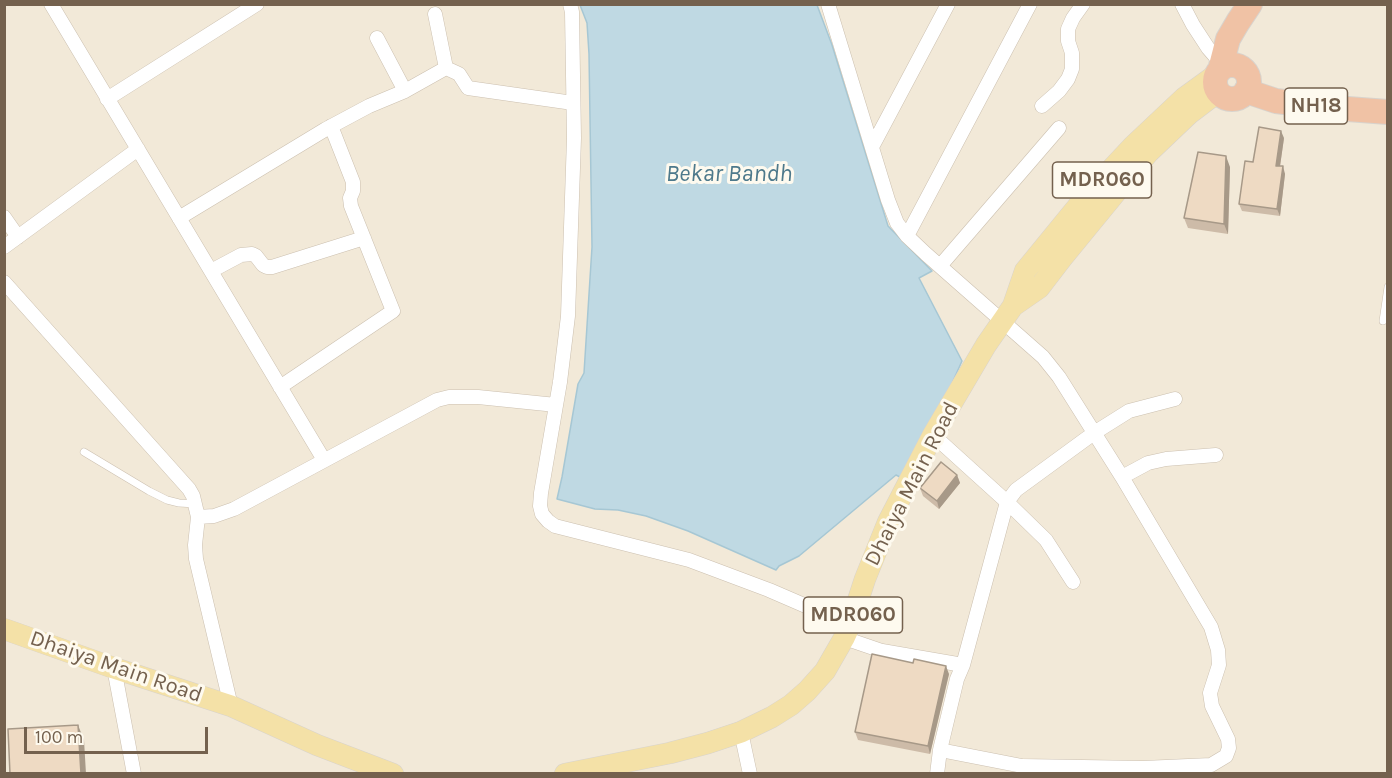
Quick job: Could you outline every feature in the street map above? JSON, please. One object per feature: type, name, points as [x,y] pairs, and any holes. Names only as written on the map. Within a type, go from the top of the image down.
[{"type":"highway","points":[[1229,76],[1228,39],[1250,4]]},
{"type":"highway","name":"Dhaiya Main Road","points":[[1229,76],[1248,35],[1267,4]]},
{"type":"highway","name":"NH18","points":[[1229,76],[1277,88],[1388,100]]},
{"type":"highway","name":"NH18","points":[[1229,76],[1276,101],[1388,112]]},
{"type":"main road","name":"Dhaiya Main Road","points":[[573,773],[670,753],[741,732],[772,717],[807,691],[825,671],[847,631],[884,532],[933,435],[1008,314],[1039,288],[1148,153],[1229,76]]},
{"type":"main road","name":"Dhaiya Main Road","points":[[4,629],[231,706],[317,745],[393,774]]},
{"type":"street","points":[[51,4],[324,460]]},
{"type":"street","points":[[107,99],[257,4]]},
{"type":"street","points":[[570,4],[574,138],[568,316],[560,382],[540,493],[542,514],[555,526],[688,560],[769,590],[882,651],[963,664]]},
{"type":"street","points":[[828,4],[897,223],[907,236],[940,266],[1008,314],[1059,377],[1122,477],[1211,627],[1218,650],[1219,665],[1210,693],[1212,706],[1228,739],[1229,748],[1226,756],[1210,765],[1143,768],[1022,766],[940,750]]},
{"type":"street","points":[[872,147],[948,4]]},
{"type":"street","points":[[907,236],[1030,4]]},
{"type":"street","points":[[1042,106],[1059,91],[1068,79],[1072,69],[1072,53],[1068,41],[1068,29],[1083,4]]},
{"type":"street","points":[[1182,4],[1208,48],[1229,76]]},
{"type":"street","points":[[435,14],[446,68]]},
{"type":"street","points":[[377,38],[405,90]]},
{"type":"street","points":[[446,68],[459,74],[468,88],[573,103]]},
{"type":"street","points":[[179,218],[331,126],[446,68]]},
{"type":"street","points":[[280,387],[393,311],[350,202],[354,191],[353,182],[331,126]]},
{"type":"street","points":[[940,266],[1059,128]]},
{"type":"street","points":[[4,247],[138,149]]},
{"type":"street","points":[[4,217],[18,237]]},
{"type":"street","points":[[211,271],[241,255],[252,254],[263,265],[272,267],[364,238]]},
{"type":"street","points":[[4,282],[189,489],[197,510],[196,559],[231,706]]},
{"type":"street","points":[[197,510],[214,516],[234,509],[437,400],[449,397],[478,397],[556,405]]},
{"type":"street","points":[[937,774],[940,750],[957,679],[1007,502],[1016,490],[1094,433],[1129,411],[1175,399]]},
{"type":"street","points":[[933,435],[1046,540],[1073,582]]},
{"type":"street","points":[[1122,477],[1148,463],[1166,459],[1216,455]]},
{"type":"street","points":[[114,668],[134,774]]},
{"type":"street","points":[[741,732],[750,774]]},
{"type":"lane","points":[[1383,321],[1388,287]]},
{"type":"lane","points":[[84,452],[166,500],[197,510]]},
{"type":"shaded area","points":[[5,5],[1387,5],[1387,773],[5,773]]},
{"type":"water","name":"Bekar Bandh","points":[[580,5],[817,5],[832,45],[888,226],[932,271],[919,278],[962,361],[927,439],[902,478],[896,475],[799,556],[779,566],[776,570],[688,531],[646,516],[618,510],[595,509],[557,499],[578,384],[584,373],[592,247],[589,54],[587,23]]},
{"type":"building","points":[[1259,127],[1281,131],[1276,166],[1283,166],[1277,209],[1239,204],[1245,161],[1253,162]]},
{"type":"building","points":[[1198,152],[1226,156],[1224,224],[1184,218]]},
{"type":"building","points":[[941,462],[957,475],[937,501],[920,488]]},
{"type":"building","points":[[872,654],[913,663],[914,659],[946,666],[928,746],[855,732]]},
{"type":"building","points":[[78,725],[81,774],[10,774],[8,729]]}]
